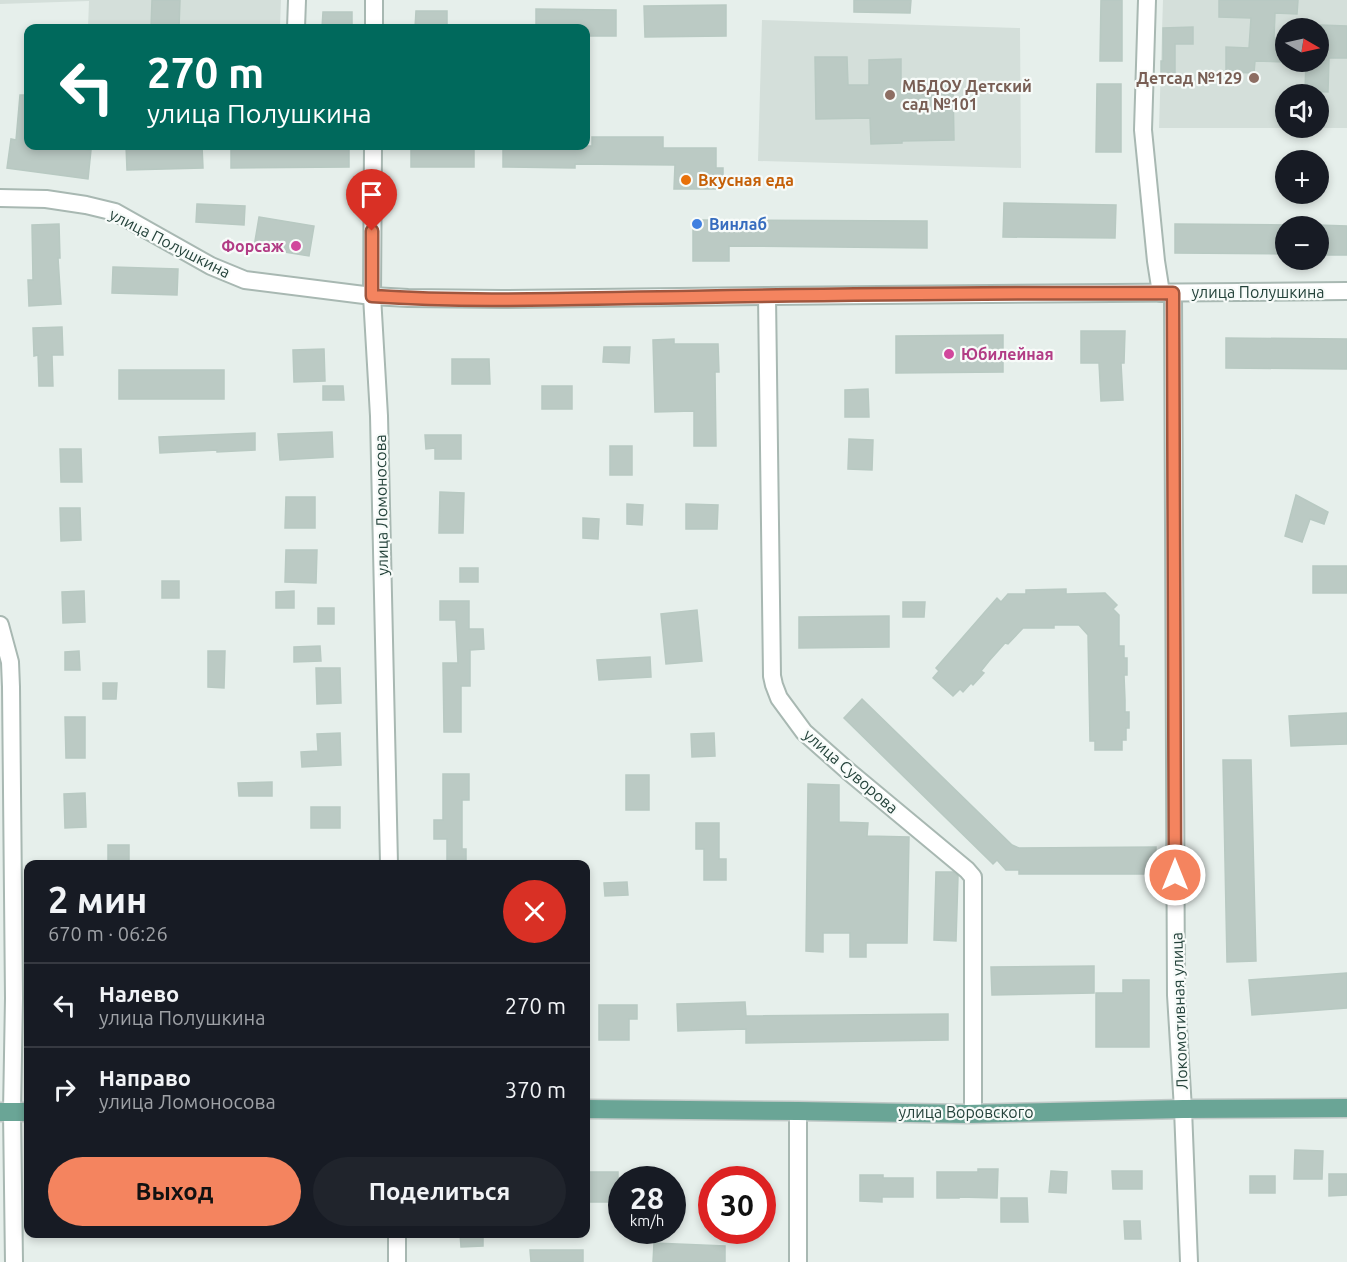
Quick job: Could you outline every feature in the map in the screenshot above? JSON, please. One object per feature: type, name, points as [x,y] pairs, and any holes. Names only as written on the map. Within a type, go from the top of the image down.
[{"type":"main road","name":"улица Воровского","points":[[590,1109],[973,1114],[1183,1108],[1347,1108]]},
{"type":"street","points":[[296,24],[297,0]]},
{"type":"street","points":[[374,0],[374,24]]},
{"type":"street","name":"Локомотивная улица","points":[[1147,0],[1143,130],[1156,261],[1167,293],[1176,995],[1189,1262]]},
{"type":"street","name":"улица Ломоносова","points":[[374,150],[372,296],[379,416],[389,860]]},
{"type":"street","name":"улица Полушкина","points":[[0,198],[46,199],[115,212],[211,266],[245,280],[372,296],[502,299],[1347,291]]},
{"type":"street","name":"улица Суворова","points":[[767,296],[774,686],[779,698],[804,732],[968,870],[973,877],[973,1114]]},
{"type":"street","points":[[0,625],[10,662],[6,686],[14,986],[14,1262]]},
{"type":"street","points":[[798,1111],[798,1262]]},
{"type":"street","points":[[397,1238],[397,1262]]},
{"type":"shaded area","points":[[0,0],[281,0],[280,24],[88,24],[89,1],[0,4]]},
{"type":"shaded area","name":"Детсад №129","points":[[1163,0],[1347,0],[1347,128],[1329,128],[1329,84],[1275,84],[1275,128],[1159,128]]},
{"type":"shaded area","name":"МБДОУ Детский сад №101","points":[[762,20],[1020,28],[1021,168],[758,161]]},
{"type":"building","points":[[152,0],[180,0],[179,24],[151,24]]},
{"type":"building","points":[[854,0],[911,0],[910,13],[854,12]]},
{"type":"building","points":[[1101,0],[1122,0],[1122,61],[1100,61]]},
{"type":"building","points":[[1219,0],[1298,0],[1297,14],[1275,13],[1275,62],[1255,61],[1254,73],[1226,72],[1226,47],[1249,48],[1251,18],[1219,17]]},
{"type":"building","points":[[726,5],[726,36],[645,37],[644,6]]},
{"type":"building","points":[[536,9],[616,10],[616,36],[590,36],[590,24],[536,24]]},
{"type":"building","points":[[416,11],[447,11],[447,24],[415,24]]},
{"type":"building","points":[[323,12],[352,12],[352,24],[322,24]]},
{"type":"building","points":[[1329,25],[1347,26],[1347,58],[1329,58]]},
{"type":"building","points":[[1193,27],[1193,44],[1175,44],[1175,77],[1161,77],[1163,28]]},
{"type":"building","points":[[815,57],[847,57],[848,85],[869,85],[869,60],[901,59],[901,85],[953,84],[954,140],[871,144],[870,118],[816,119]]},
{"type":"building","points":[[1306,72],[1329,72],[1328,84],[1305,84]]},
{"type":"building","points":[[1097,84],[1121,84],[1121,152],[1096,152]]},
{"type":"building","points":[[20,95],[24,95],[24,150],[91,150],[88,179],[7,168],[11,139],[16,140]]},
{"type":"building","points":[[592,137],[663,137],[663,148],[716,148],[716,168],[723,168],[723,189],[674,189],[675,165],[575,164],[575,168],[503,167],[503,150],[590,150]]},
{"type":"building","points":[[126,150],[202,150],[203,168],[127,170]]},
{"type":"building","points":[[231,150],[349,150],[349,167],[231,168]]},
{"type":"building","points":[[411,150],[474,150],[474,167],[411,167]]},
{"type":"building","points":[[1004,203],[1116,205],[1115,238],[1003,237]]},
{"type":"building","points":[[197,204],[245,206],[244,225],[196,222]]},
{"type":"building","points":[[259,217],[314,226],[309,256],[254,247]]},
{"type":"building","points":[[693,220],[927,221],[927,248],[729,246],[729,261],[693,261]]},
{"type":"building","points":[[59,224],[60,258],[58,258],[61,304],[29,306],[28,280],[33,280],[32,225]]},
{"type":"building","points":[[1175,224],[1275,225],[1275,254],[1175,253]]},
{"type":"building","points":[[1329,225],[1347,226],[1347,255],[1329,255]]},
{"type":"building","points":[[113,267],[178,269],[177,295],[112,293]]},
{"type":"building","points":[[62,327],[63,355],[52,355],[53,386],[39,386],[38,355],[34,356],[33,328]]},
{"type":"building","points":[[1081,331],[1125,331],[1124,363],[1121,363],[1123,400],[1101,401],[1099,363],[1081,363]]},
{"type":"building","name":"Юбилейная","points":[[1003,335],[1003,372],[896,373],[896,336]]},
{"type":"building","points":[[1226,338],[1347,339],[1347,369],[1226,368]]},
{"type":"building","points":[[674,339],[674,344],[718,344],[719,372],[715,372],[716,446],[694,446],[694,411],[655,412],[653,340]]},
{"type":"building","points":[[604,347],[630,347],[629,363],[603,362]]},
{"type":"building","points":[[324,349],[325,381],[294,382],[293,350]]},
{"type":"building","points":[[452,359],[489,359],[490,384],[452,384]]},
{"type":"building","points":[[119,370],[224,370],[224,399],[119,399]]},
{"type":"building","points":[[323,386],[343,386],[344,400],[323,400]]},
{"type":"building","points":[[542,386],[572,386],[572,409],[542,409]]},
{"type":"building","points":[[868,389],[869,417],[845,417],[845,390]]},
{"type":"building","points":[[332,432],[333,457],[280,460],[278,434]]},
{"type":"building","points":[[255,433],[255,450],[160,453],[159,437]]},
{"type":"building","points":[[425,435],[461,435],[461,459],[435,459],[435,448],[426,449]]},
{"type":"building","points":[[849,439],[873,440],[872,470],[848,469]]},
{"type":"building","points":[[610,446],[632,446],[632,475],[610,475]]},
{"type":"building","points":[[60,449],[81,449],[82,482],[61,482]]},
{"type":"building","points":[[440,492],[464,493],[463,533],[439,533]]},
{"type":"building","points":[[1296,495],[1328,512],[1324,524],[1310,519],[1302,542],[1285,536]]},
{"type":"building","points":[[286,497],[315,497],[315,528],[285,528]]},
{"type":"building","points":[[627,504],[643,505],[642,525],[627,524]]},
{"type":"building","points":[[686,504],[718,505],[717,529],[686,529]]},
{"type":"building","points":[[60,508],[80,508],[81,540],[61,541]]},
{"type":"building","points":[[583,518],[599,519],[598,539],[583,538]]},
{"type":"building","points":[[286,550],[317,550],[316,583],[285,582]]},
{"type":"building","points":[[1313,566],[1347,566],[1347,593],[1313,593]]},
{"type":"building","points":[[460,568],[478,568],[478,582],[460,582]]},
{"type":"building","points":[[162,581],[179,581],[179,598],[162,598]]},
{"type":"building","points":[[1066,589],[1066,594],[1105,593],[1117,605],[1113,609],[1119,615],[1119,646],[1124,646],[1124,658],[1127,658],[1127,675],[1124,675],[1125,712],[1129,712],[1129,728],[1126,728],[1126,740],[1122,740],[1122,750],[1095,750],[1095,741],[1090,741],[1088,635],[1079,625],[1023,628],[989,661],[981,671],[984,673],[973,685],[971,683],[963,692],[960,689],[953,696],[933,678],[939,671],[936,668],[997,598],[1001,602],[1008,594],[1026,594],[1026,590]]},
{"type":"building","points":[[84,591],[85,622],[63,623],[62,592]]},
{"type":"building","points":[[294,591],[294,608],[276,608],[276,592]]},
{"type":"building","points":[[440,601],[469,601],[469,629],[483,629],[484,649],[470,650],[470,686],[461,686],[461,732],[444,732],[443,663],[458,663],[456,620],[440,620]]},
{"type":"building","points":[[903,602],[925,602],[924,617],[903,617]]},
{"type":"building","points":[[318,608],[334,608],[334,624],[318,624]]},
{"type":"building","points":[[697,610],[702,661],[666,664],[661,614]]},
{"type":"building","points":[[889,616],[889,647],[799,648],[799,617]]},
{"type":"building","points":[[320,646],[321,661],[294,662],[294,647]]},
{"type":"building","points":[[79,651],[80,670],[65,670],[65,652]]},
{"type":"building","points":[[208,651],[225,651],[224,688],[208,687]]},
{"type":"building","points":[[650,657],[651,677],[599,680],[597,660]]},
{"type":"building","points":[[316,668],[340,668],[341,703],[317,704]]},
{"type":"building","points":[[103,683],[117,683],[116,699],[103,699]]},
{"type":"building","points":[[862,699],[1012,845],[1019,848],[1156,847],[1156,874],[1019,874],[1019,870],[1006,870],[997,860],[993,864],[844,718]]},
{"type":"building","points":[[1347,713],[1347,744],[1291,746],[1289,716]]},
{"type":"building","points":[[65,717],[85,717],[85,758],[66,758]]},
{"type":"building","points":[[340,733],[341,765],[302,767],[301,752],[318,751],[317,734]]},
{"type":"building","points":[[714,733],[715,756],[692,757],[691,734]]},
{"type":"building","points":[[1223,760],[1251,760],[1256,961],[1227,962]]},
{"type":"building","points":[[443,774],[469,774],[469,800],[462,800],[462,849],[466,849],[466,860],[447,860],[447,839],[434,839],[434,820],[443,820]]},
{"type":"building","points":[[626,775],[649,775],[649,810],[626,810]]},
{"type":"building","points":[[272,782],[272,796],[239,796],[238,783]]},
{"type":"building","points":[[808,784],[839,785],[839,822],[868,823],[867,836],[909,837],[907,943],[866,943],[866,957],[850,957],[850,933],[823,933],[823,952],[806,951]]},
{"type":"building","points":[[85,793],[86,827],[65,828],[64,794]]},
{"type":"building","points":[[311,807],[340,807],[340,828],[311,828]]},
{"type":"building","points":[[696,823],[719,823],[719,859],[726,859],[726,880],[704,880],[704,849],[696,849]]},
{"type":"building","points":[[108,845],[129,845],[129,860],[108,860]]},
{"type":"building","points":[[936,872],[953,872],[958,876],[956,941],[934,940]]},
{"type":"building","points":[[627,882],[628,895],[605,896],[604,883]]},
{"type":"building","points":[[1094,966],[1094,993],[992,995],[991,967]]},
{"type":"building","points":[[1347,973],[1347,1008],[1252,1015],[1249,980]]},
{"type":"building","points":[[1123,980],[1149,980],[1149,1047],[1096,1047],[1096,993],[1123,993]]},
{"type":"building","points":[[745,1002],[746,1016],[948,1014],[948,1040],[746,1043],[746,1029],[678,1031],[677,1004]]},
{"type":"building","points":[[599,1005],[637,1005],[637,1019],[629,1019],[629,1040],[599,1040]]},
{"type":"building","points":[[1295,1150],[1323,1151],[1322,1179],[1294,1179]]},
{"type":"building","points":[[978,1169],[998,1169],[997,1198],[937,1198],[937,1172],[978,1172]]},
{"type":"building","points":[[1051,1171],[1067,1172],[1066,1193],[1049,1192]]},
{"type":"building","points":[[1112,1171],[1142,1171],[1142,1189],[1113,1189]]},
{"type":"building","points":[[590,1172],[608,1172],[608,1202],[590,1202]]},
{"type":"building","points":[[1329,1174],[1347,1174],[1347,1195],[1329,1196]]},
{"type":"building","points":[[860,1175],[913,1178],[913,1197],[882,1197],[882,1202],[860,1201]]},
{"type":"building","points":[[1250,1176],[1275,1176],[1275,1193],[1250,1193]]},
{"type":"building","points":[[1001,1198],[1027,1198],[1028,1222],[1001,1222]]},
{"type":"building","points":[[1124,1221],[1140,1221],[1141,1239],[1125,1239]]},
{"type":"building","points":[[460,1238],[483,1238],[483,1246],[461,1247]]},
{"type":"building","points":[[654,1244],[725,1246],[725,1262],[653,1262]]},
{"type":"building","points":[[530,1250],[583,1250],[583,1262],[531,1262]]},
{"type":"place","name":"Детсад №129","points":[[1254,78]]},
{"type":"place","name":"МБДОУ Детский сад №101","points":[[890,95]]},
{"type":"place","name":"Вкусная еда","points":[[686,180]]},
{"type":"place","name":"Винлаб","points":[[697,224]]},
{"type":"place","name":"Форсаж","points":[[296,246]]},
{"type":"place","name":"Юбилейная","points":[[949,354]]},
{"type":"route","points":[[372,231],[372,296],[502,299],[1173,293],[1175,875]]}]
